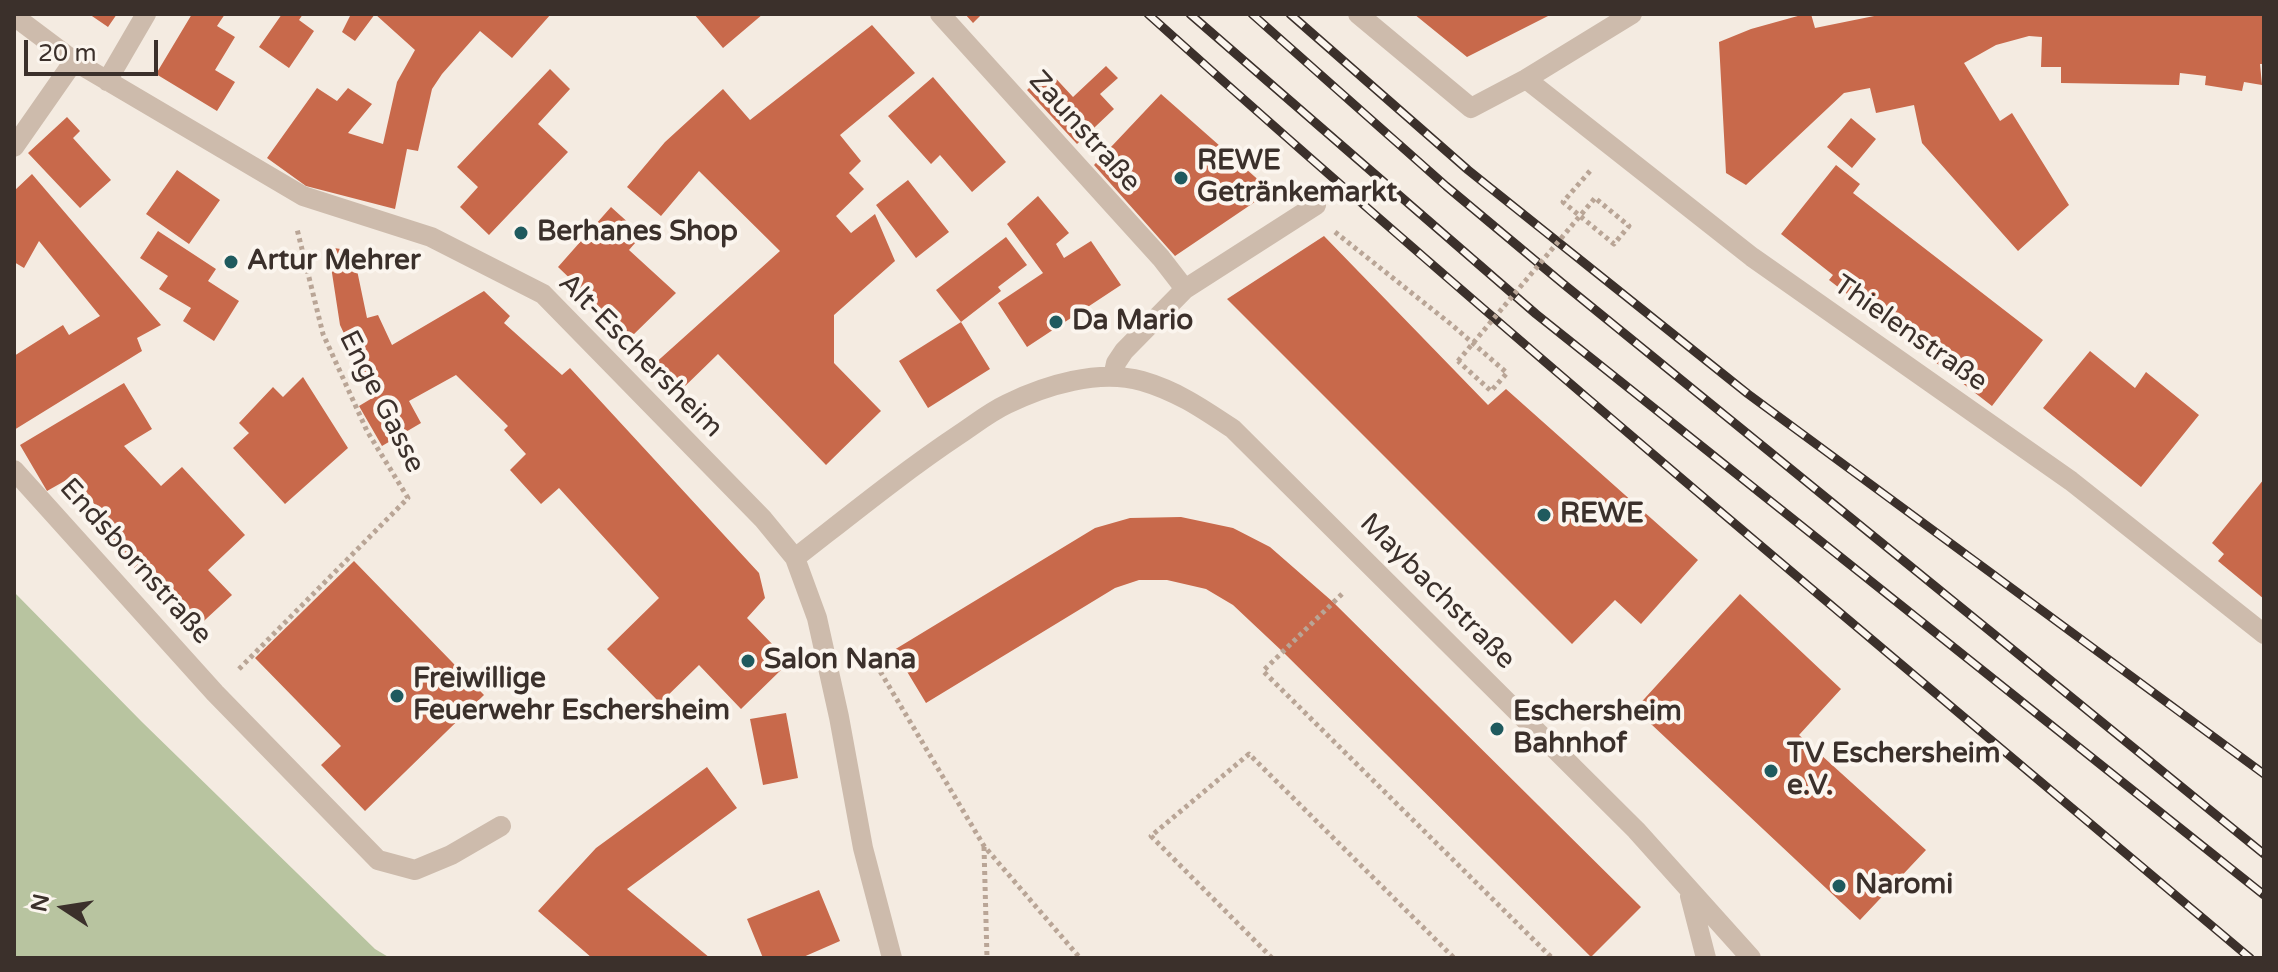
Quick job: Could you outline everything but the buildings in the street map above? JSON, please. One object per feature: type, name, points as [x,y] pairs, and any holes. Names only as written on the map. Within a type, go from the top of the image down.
[{"type":"street","points":[[107,81],[146,14]]},
{"type":"street","name":"Zaunstraße","points":[[940,14],[1161,258],[1185,289]]},
{"type":"street","points":[[1358,14],[1471,108],[1526,79],[1632,14]]},
{"type":"street","name":"Alt-Eschersheim","points":[[14,16],[74,61],[303,196],[431,237],[543,294],[763,519],[795,558],[817,618],[863,848],[892,958]]},
{"type":"street","points":[[14,147],[74,61]]},
{"type":"street","name":"Thielenstraße","points":[[1526,79],[1752,257],[2071,481],[2264,634]]},
{"type":"street","points":[[1113,377],[1116,363],[1124,351],[1185,289],[1316,205]]},
{"type":"street","name":"Maybachstraße","points":[[795,558],[923,458],[1003,406],[1044,388],[1113,377],[1140,381],[1187,398],[1233,429],[1636,830],[1751,958]]},
{"type":"street","name":"Endsbornstraße","points":[[14,470],[215,693],[378,860],[415,870],[451,855],[501,826]]},
{"type":"street","name":"Maybachstraße","points":[[1689,892],[1706,958]]},
{"type":"path","points":[[1328,227],[1452,325],[1507,373],[1491,391],[1458,361],[1595,198],[1629,226],[1614,244],[1563,202],[1611,147]]},
{"type":"path","name":"Enge Gasse","points":[[215,693],[408,498],[367,431],[323,334],[297,227],[303,196]]},
{"type":"path","points":[[1342,594],[1263,671],[1552,958]]},
{"type":"path","points":[[868,651],[984,846],[1080,958]]},
{"type":"path","points":[[1272,958],[1151,836],[1249,754],[1454,958]]},
{"type":"path","points":[[984,846],[987,958]]},
{"type":"green space","points":[[14,592],[142,722],[375,949],[390,958],[14,958]]},
{"type":"railway","points":[[1148,14],[1557,372],[2250,958]]},
{"type":"railway","points":[[1190,14],[1536,314],[2264,895]]},
{"type":"railway","points":[[1252,14],[1446,186],[1561,282],[2264,854]]},
{"type":"railway","points":[[1290,14],[1468,170],[1748,394],[2264,774]]},
{"type":"place","name":"REWE Getränkemarkt","points":[[1181,178]]},
{"type":"place","name":"Berhanes Shop","points":[[521,233]]},
{"type":"place","name":"Artur Mehrer","points":[[231,262]]},
{"type":"place","name":"Da Mario","points":[[1056,322]]},
{"type":"place","name":"REWE","points":[[1544,515]]},
{"type":"place","name":"Salon Nana","points":[[748,661]]},
{"type":"place","name":"Freiwillige Feuerwehr Eschersheim","points":[[397,696]]},
{"type":"place","name":"Eschersheim Bahnhof","points":[[1497,729]]},
{"type":"place","name":"TV Eschersheim e.V.","points":[[1771,771]]},
{"type":"place","name":"Naromi","points":[[1839,886]]}]
